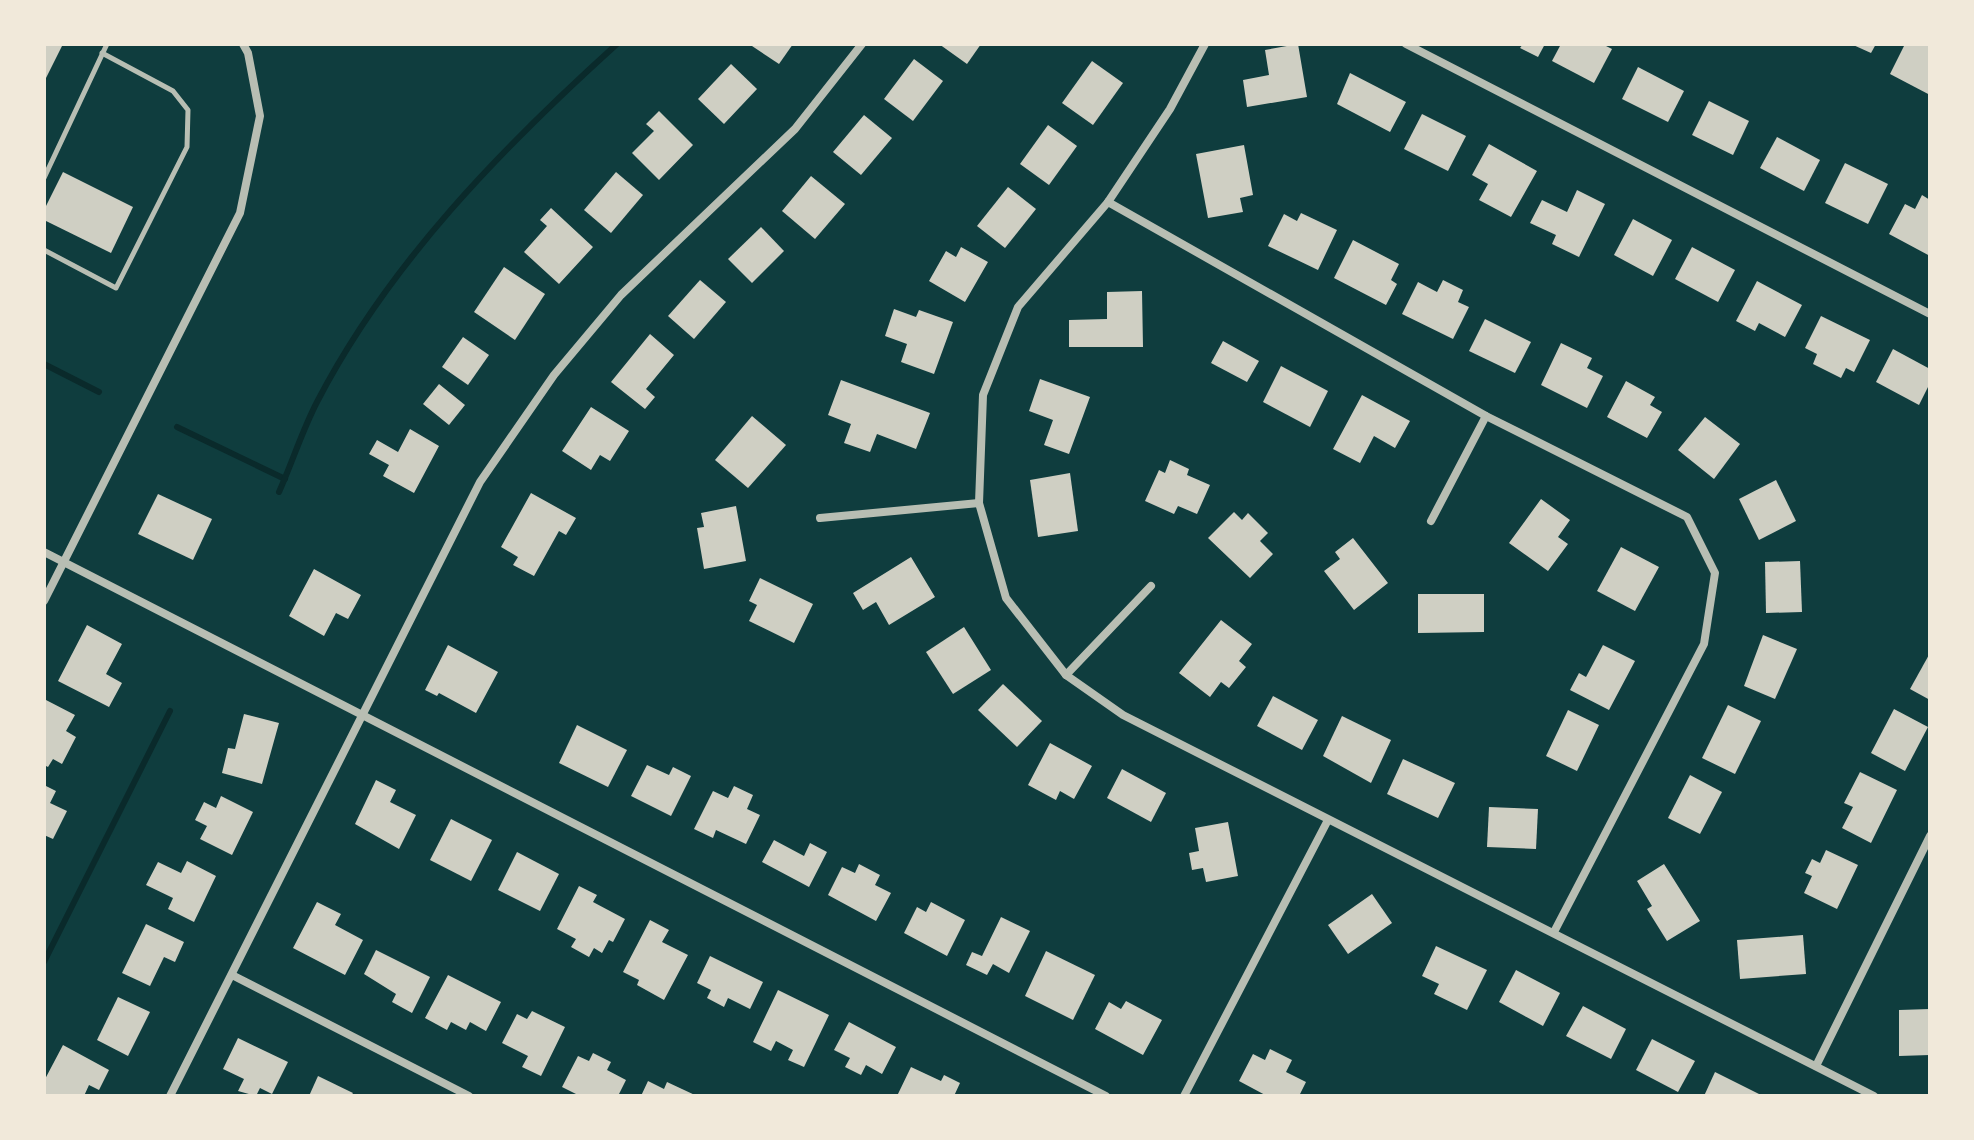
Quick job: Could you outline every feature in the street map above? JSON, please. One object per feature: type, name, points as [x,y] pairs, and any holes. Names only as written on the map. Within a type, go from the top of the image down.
[{"type":"street","points":[[44,601],[240,213],[260,116],[248,53],[243,44]]},
{"type":"street","points":[[170,1096],[480,482],[554,375],[621,295],[795,129],[862,44]]},
{"type":"street","points":[[1205,44],[1170,109],[1108,202],[1018,307],[983,395],[979,503],[1006,598],[1066,675],[1123,715],[1874,1096]]},
{"type":"street","points":[[1406,44],[1930,314]]},
{"type":"street","points":[[1108,202],[1486,416],[1687,517],[1715,573],[1704,644],[1554,932]]},
{"type":"street","points":[[1431,521],[1486,416]]},
{"type":"street","points":[[820,518],[979,503]]},
{"type":"street","points":[[44,552],[1106,1096]]},
{"type":"street","points":[[1066,675],[1151,586]]},
{"type":"street","points":[[1184,1096],[1328,820]]},
{"type":"street","points":[[1816,1066],[1930,836]]},
{"type":"street","points":[[232,975],[469,1096]]},
{"type":"lane","points":[[44,178],[107,44]]},
{"type":"lane","points":[[44,250],[116,288],[187,147],[188,110],[184,101],[173,91],[102,53]]},
{"type":"building","points":[[44,44],[63,44],[44,82]]},
{"type":"building","points":[[749,44],[793,44],[779,64]]},
{"type":"building","points":[[939,44],[981,44],[967,64]]},
{"type":"building","points":[[1298,44],[1307,97],[1247,107],[1243,80],[1269,75],[1265,50]]},
{"type":"building","points":[[1523,44],[1545,44],[1538,57],[1520,48]]},
{"type":"building","points":[[1561,44],[1602,44],[1612,49],[1594,83],[1552,61]]},
{"type":"building","points":[[1851,44],[1876,44],[1871,53]]},
{"type":"building","points":[[1905,44],[1930,44],[1930,95],[1890,74]]},
{"type":"building","points":[[914,59],[943,81],[913,121],[884,99]]},
{"type":"building","points":[[1092,61],[1123,83],[1093,125],[1062,103]]},
{"type":"building","points":[[731,64],[757,89],[724,124],[698,99]]},
{"type":"building","points":[[1638,67],[1684,91],[1668,122],[1622,99]]},
{"type":"building","points":[[1350,73],[1406,102],[1390,132],[1337,104]]},
{"type":"building","points":[[1709,101],[1749,121],[1733,155],[1692,135]]},
{"type":"building","points":[[659,111],[693,145],[659,180],[632,153],[654,131],[646,124]]},
{"type":"building","points":[[1422,114],[1466,136],[1448,171],[1404,149]]},
{"type":"building","points":[[864,115],[892,138],[861,175],[833,152]]},
{"type":"building","points":[[1048,125],[1077,146],[1049,185],[1020,164]]},
{"type":"building","points":[[1777,137],[1820,160],[1804,191],[1760,168]]},
{"type":"building","points":[[1489,144],[1537,171],[1511,217],[1479,200],[1488,184],[1472,175]]},
{"type":"building","points":[[1244,145],[1253,195],[1240,198],[1243,212],[1208,218],[1196,154]]},
{"type":"building","points":[[1845,163],[1888,184],[1868,224],[1825,203]]},
{"type":"building","points":[[63,172],[133,207],[111,253],[44,220],[44,210]]},
{"type":"building","points":[[616,172],[643,195],[611,233],[584,210]]},
{"type":"building","points":[[811,176],[845,204],[815,239],[782,211]]},
{"type":"building","points":[[1008,187],[1036,209],[1005,248],[977,226]]},
{"type":"building","points":[[1577,190],[1605,204],[1579,257],[1552,244],[1556,235],[1530,223],[1542,200],[1567,212]]},
{"type":"building","points":[[1922,195],[1930,200],[1930,256],[1889,234],[1905,204],[1915,209]]},
{"type":"building","points":[[551,208],[593,247],[559,284],[524,252],[547,226],[540,220]]},
{"type":"building","points":[[1301,213],[1337,230],[1318,270],[1268,246],[1284,214],[1297,221]]},
{"type":"building","points":[[1633,219],[1672,240],[1653,276],[1614,255]]},
{"type":"building","points":[[761,227],[784,251],[752,283],[728,259]]},
{"type":"building","points":[[1353,240],[1399,264],[1391,280],[1397,284],[1386,305],[1334,278]]},
{"type":"building","points":[[961,247],[988,262],[965,302],[929,281],[946,251],[956,257]]},
{"type":"building","points":[[1692,247],[1735,270],[1718,302],[1675,279]]},
{"type":"building","points":[[504,267],[545,294],[515,340],[474,312]]},
{"type":"building","points":[[700,280],[726,302],[694,339],[668,316]]},
{"type":"building","points":[[1443,280],[1463,290],[1458,302],[1469,307],[1453,339],[1402,314],[1418,282],[1437,292]]},
{"type":"building","points":[[1757,281],[1802,305],[1785,337],[1759,323],[1755,331],[1736,321]]},
{"type":"building","points":[[1142,291],[1143,347],[1069,347],[1069,320],[1107,319],[1107,292]]},
{"type":"building","points":[[894,309],[916,317],[919,310],[953,322],[934,374],[901,362],[907,344],[885,336]]},
{"type":"building","points":[[1821,316],[1870,340],[1854,372],[1846,368],[1841,378],[1813,364],[1817,354],[1805,348]]},
{"type":"building","points":[[1485,319],[1531,342],[1515,373],[1469,351]]},
{"type":"building","points":[[650,334],[674,355],[646,389],[655,397],[645,409],[611,382]]},
{"type":"building","points":[[463,337],[489,355],[468,385],[442,367]]},
{"type":"building","points":[[1223,341],[1259,361],[1247,382],[1211,363]]},
{"type":"building","points":[[1561,343],[1592,358],[1587,368],[1603,376],[1587,408],[1541,385]]},
{"type":"building","points":[[1893,349],[1930,369],[1930,383],[1919,405],[1876,382]]},
{"type":"building","points":[[1281,366],[1328,391],[1310,427],[1263,402]]},
{"type":"building","points":[[1040,379],[1090,397],[1069,454],[1044,445],[1053,420],[1029,411]]},
{"type":"building","points":[[841,380],[930,413],[916,449],[877,434],[870,452],[844,443],[851,424],[828,415]]},
{"type":"building","points":[[1626,381],[1655,397],[1650,405],[1662,412],[1647,438],[1607,417]]},
{"type":"building","points":[[439,384],[465,405],[449,425],[423,404]]},
{"type":"building","points":[[1362,395],[1410,421],[1395,448],[1374,436],[1360,463],[1333,449]]},
{"type":"building","points":[[591,407],[629,431],[610,461],[600,455],[591,470],[562,451]]},
{"type":"building","points":[[752,416],[786,445],[748,488],[715,460]]},
{"type":"building","points":[[1705,417],[1740,444],[1714,479],[1678,450]]},
{"type":"building","points":[[410,429],[439,446],[414,493],[383,476],[389,465],[369,454],[377,440],[398,452]]},
{"type":"building","points":[[1170,460],[1189,469],[1187,475],[1210,485],[1197,514],[1178,506],[1174,514],[1145,501],[1159,470],[1165,473]]},
{"type":"building","points":[[1070,473],[1078,531],[1038,537],[1030,480]]},
{"type":"building","points":[[1776,480],[1796,521],[1759,540],[1739,499]]},
{"type":"building","points":[[531,493],[576,518],[566,535],[559,531],[534,576],[513,565],[518,557],[501,547]]},
{"type":"building","points":[[158,494],[212,519],[193,560],[138,534]]},
{"type":"building","points":[[1541,499],[1570,520],[1558,537],[1568,544],[1548,571],[1509,543]]},
{"type":"building","points":[[736,506],[746,561],[704,569],[697,528],[704,527],[701,513]]},
{"type":"building","points":[[1234,512],[1242,520],[1248,513],[1268,533],[1260,541],[1273,554],[1250,578],[1208,538]]},
{"type":"building","points":[[1353,538],[1388,583],[1354,610],[1324,571],[1340,559],[1335,552]]},
{"type":"building","points":[[1621,547],[1659,567],[1635,611],[1597,591]]},
{"type":"building","points":[[911,557],[935,597],[889,625],[876,602],[863,610],[853,593]]},
{"type":"building","points":[[1800,561],[1802,612],[1766,613],[1765,562]]},
{"type":"building","points":[[314,569],[361,595],[348,619],[336,613],[324,636],[289,616]]},
{"type":"building","points":[[760,578],[813,604],[794,643],[749,621],[757,605],[749,601]]},
{"type":"building","points":[[1418,594],[1484,594],[1484,632],[1418,633]]},
{"type":"building","points":[[1221,620],[1252,644],[1239,661],[1246,667],[1229,688],[1221,682],[1210,697],[1179,673]]},
{"type":"building","points":[[87,625],[122,644],[106,674],[122,683],[109,707],[58,681]]},
{"type":"building","points":[[964,627],[991,670],[953,694],[926,652]]},
{"type":"building","points":[[1763,635],[1797,649],[1775,699],[1744,686]]},
{"type":"building","points":[[448,645],[498,672],[476,713],[439,693],[437,696],[425,690]]},
{"type":"building","points":[[1603,645],[1635,661],[1609,710],[1570,690],[1579,673],[1586,677]]},
{"type":"building","points":[[1930,653],[1930,700],[1910,689]]},
{"type":"building","points":[[1003,684],[1042,721],[1017,747],[978,710]]},
{"type":"building","points":[[1273,696],[1318,720],[1302,750],[1257,726]]},
{"type":"building","points":[[46,700],[75,715],[66,731],[76,737],[62,764],[53,759],[48,767],[44,765]]},
{"type":"building","points":[[1728,705],[1761,721],[1735,774],[1702,758]]},
{"type":"building","points":[[1894,709],[1928,727],[1905,771],[1871,753]]},
{"type":"building","points":[[1568,710],[1599,725],[1577,771],[1546,756]]},
{"type":"building","points":[[244,714],[279,723],[262,784],[222,773],[228,748],[235,749]]},
{"type":"building","points":[[1342,716],[1391,740],[1371,783],[1323,756]]},
{"type":"building","points":[[577,725],[627,750],[608,787],[559,763]]},
{"type":"building","points":[[1050,743],[1092,766],[1074,799],[1060,791],[1056,800],[1028,785]]},
{"type":"building","points":[[1403,759],[1455,783],[1438,818],[1387,794]]},
{"type":"building","points":[[647,765],[669,775],[673,767],[691,776],[671,816],[631,796]]},
{"type":"building","points":[[1122,769],[1166,793],[1151,822],[1107,798]]},
{"type":"building","points":[[1860,772],[1897,790],[1871,843],[1842,828],[1853,807],[1844,803]]},
{"type":"building","points":[[1690,775],[1722,792],[1700,834],[1668,818]]},
{"type":"building","points":[[376,780],[396,790],[390,802],[416,815],[399,849],[355,824]]},
{"type":"building","points":[[44,785],[56,791],[50,803],[67,811],[53,839],[44,835]]},
{"type":"building","points":[[734,786],[753,795],[747,809],[760,815],[746,844],[716,830],[713,838],[694,829],[713,791],[728,798]]},
{"type":"building","points":[[221,796],[253,812],[232,855],[200,839],[207,826],[195,820],[204,802],[216,808]]},
{"type":"building","points":[[1489,807],[1538,809],[1536,849],[1487,847]]},
{"type":"building","points":[[451,819],[492,840],[471,881],[430,860]]},
{"type":"building","points":[[1228,822],[1238,876],[1206,882],[1203,868],[1192,870],[1189,853],[1199,851],[1195,828]]},
{"type":"building","points":[[774,840],[804,856],[810,843],[827,852],[809,887],[762,862]]},
{"type":"building","points":[[1826,850],[1858,865],[1837,909],[1804,893],[1812,876],[1805,873],[1812,859],[1820,863]]},
{"type":"building","points":[[517,852],[559,874],[540,911],[498,890]]},
{"type":"building","points":[[187,861],[216,876],[194,922],[168,909],[173,898],[146,885],[158,862],[181,873]]},
{"type":"building","points":[[859,864],[880,875],[875,885],[891,893],[876,921],[828,895],[842,867],[855,873]]},
{"type":"building","points":[[1664,864],[1700,921],[1667,941],[1647,909],[1652,906],[1637,881]]},
{"type":"building","points":[[579,886],[597,895],[593,902],[625,919],[613,942],[609,940],[602,953],[594,948],[589,957],[571,947],[576,939],[557,929]]},
{"type":"building","points":[[1372,894],[1392,923],[1348,954],[1328,925]]},
{"type":"building","points":[[317,902],[341,914],[335,925],[363,940],[345,975],[293,948]]},
{"type":"building","points":[[931,902],[965,920],[947,956],[904,933],[917,907],[926,912]]},
{"type":"building","points":[[1001,917],[1030,931],[1009,973],[993,964],[987,975],[966,965],[972,952],[982,956]]},
{"type":"building","points":[[650,920],[669,930],[662,942],[688,955],[664,1000],[637,985],[639,980],[623,972]]},
{"type":"building","points":[[146,924],[184,942],[175,962],[164,957],[150,986],[122,973]]},
{"type":"building","points":[[1803,935],[1806,974],[1740,979],[1737,940]]},
{"type":"building","points":[[1436,946],[1487,970],[1467,1010],[1434,994],[1439,984],[1422,976]]},
{"type":"building","points":[[376,950],[430,977],[412,1013],[392,1002],[396,994],[364,974]]},
{"type":"building","points":[[1046,951],[1095,975],[1073,1020],[1025,996]]},
{"type":"building","points":[[710,956],[763,982],[750,1009],[728,998],[724,1007],[707,998],[711,990],[697,983]]},
{"type":"building","points":[[1516,970],[1560,993],[1543,1026],[1499,1002]]},
{"type":"building","points":[[448,975],[501,1002],[486,1031],[470,1022],[466,1030],[451,1022],[447,1030],[425,1018]]},
{"type":"building","points":[[778,990],[829,1015],[804,1067],[788,1060],[793,1050],[776,1041],[771,1051],[753,1042]]},
{"type":"building","points":[[118,997],[150,1012],[128,1056],[97,1040]]},
{"type":"building","points":[[1126,1001],[1162,1020],[1143,1055],[1095,1029],[1109,1002],[1121,1009]]},
{"type":"building","points":[[1583,1006],[1626,1029],[1611,1059],[1566,1036]]},
{"type":"building","points":[[1930,1009],[1930,1055],[1899,1056],[1899,1010]]},
{"type":"building","points":[[532,1011],[565,1027],[541,1076],[522,1067],[528,1056],[502,1043],[517,1014],[527,1019]]},
{"type":"building","points":[[849,1022],[896,1047],[882,1074],[866,1065],[861,1075],[845,1067],[850,1058],[834,1050]]},
{"type":"building","points":[[238,1038],[288,1062],[272,1094],[260,1088],[256,1096],[238,1091],[244,1079],[223,1069]]},
{"type":"building","points":[[1652,1039],[1695,1061],[1678,1092],[1636,1070]]},
{"type":"building","points":[[63,1045],[109,1070],[99,1090],[89,1085],[84,1096],[44,1096],[44,1081]]},
{"type":"building","points":[[1270,1049],[1292,1060],[1286,1072],[1306,1082],[1299,1096],[1267,1096],[1239,1081],[1253,1054],[1265,1060]]},
{"type":"building","points":[[593,1053],[611,1062],[607,1070],[626,1080],[618,1096],[580,1096],[562,1087],[578,1056],[589,1061]]},
{"type":"building","points":[[911,1067],[941,1081],[944,1075],[960,1083],[954,1096],[897,1096]]},
{"type":"building","points":[[1715,1072],[1763,1096],[1704,1096]]},
{"type":"building","points":[[318,1076],[353,1093],[351,1096],[309,1096]]},
{"type":"building","points":[[648,1081],[664,1089],[667,1082],[697,1096],[641,1096]]},
{"type":"waterway","points":[[279,492],[312,413],[346,351],[413,255],[491,166],[617,44]]},
{"type":"waterway","points":[[44,364],[99,392]]},
{"type":"waterway","points":[[177,427],[285,479]]},
{"type":"waterway","points":[[44,962],[170,711]]}]
